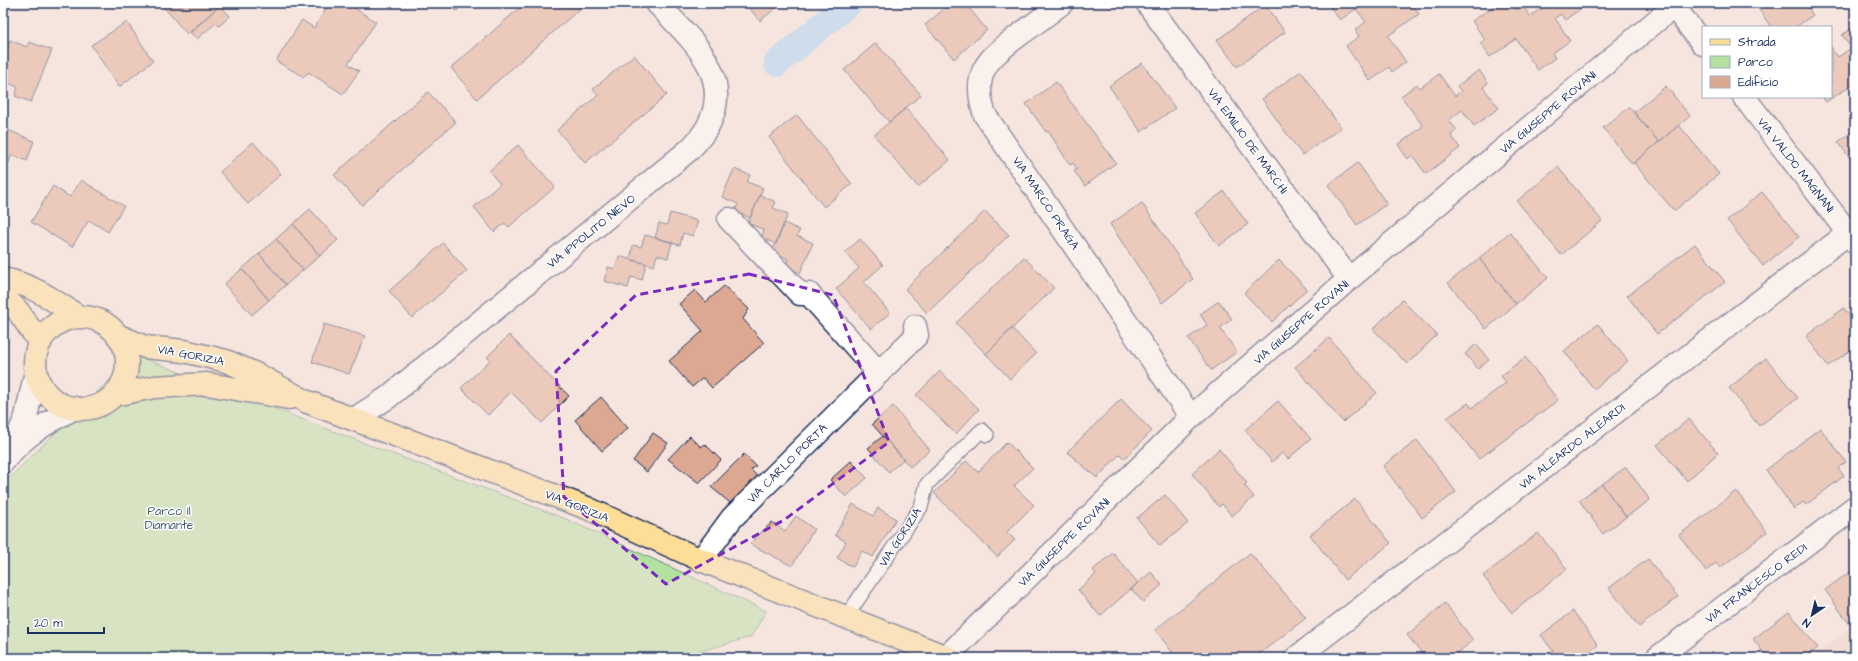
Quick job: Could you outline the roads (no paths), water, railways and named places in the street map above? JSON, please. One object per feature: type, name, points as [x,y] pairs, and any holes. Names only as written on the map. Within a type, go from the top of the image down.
[{"type":"main road","points":[[3,279],[20,282],[45,294],[79,317]]},
{"type":"main road","points":[[3,295],[30,327],[40,343]]},
{"type":"main road","points":[[87,317],[101,321],[113,329],[117,335],[122,341],[126,355],[127,369],[123,383],[114,395],[102,403],[89,408],[75,408],[61,404],[50,395],[41,384],[36,371],[36,357],[40,343],[48,331],[59,323],[72,318],[87,317]]},
{"type":"main road","name":"VIA GORIZIA","points":[[117,335],[145,347],[184,351],[226,361],[256,374],[305,401],[587,508],[701,560],[947,657]]},
{"type":"main road","name":"VIA GORIZIA","points":[[114,395],[154,387],[207,384],[305,401]]},
{"type":"street","name":"VIA IPPOLITO NIEVO","points":[[354,419],[387,398],[683,155],[700,138],[708,126],[714,112],[717,95],[711,69],[698,48],[657,3]]},
{"type":"street","name":"VIA MARCO PRAGA","points":[[1062,3],[998,52],[986,64],[980,81],[979,99],[985,115],[1191,417]]},
{"type":"street","name":"VIA EMILIO DE MARCHI","points":[[1147,3],[1349,279]]},
{"type":"street","name":"VIA GIUSEPPE ROVANI","points":[[947,657],[1191,417],[1349,279],[1673,5]]},
{"type":"street","points":[[1673,5],[1702,43]]},
{"type":"street","name":"VIA VALDO MAGNANI","points":[[1745,98],[1853,234]]},
{"type":"street","points":[[729,219],[800,294],[809,294],[879,373]]},
{"type":"street","name":"VIA ALEARDO ALEARDI","points":[[1296,658],[1853,234]]},
{"type":"street","name":"VIA CARLO PORTA","points":[[701,560],[732,518],[917,335],[916,326]]},
{"type":"street","points":[[7,456],[26,417],[36,371]]},
{"type":"street","points":[[7,456],[40,426],[75,408]]},
{"type":"street","name":"VIA FRANCESCO REDI","points":[[1656,658],[1855,508]]},
{"type":"lane","name":"VIA GORIZIA","points":[[846,617],[921,507],[927,484],[982,430],[987,435]]},
{"type":"waterway","points":[[777,63],[849,3]]},
{"type":"park label","name":"Parco Il Diamante","points":[[169,518]]}]
